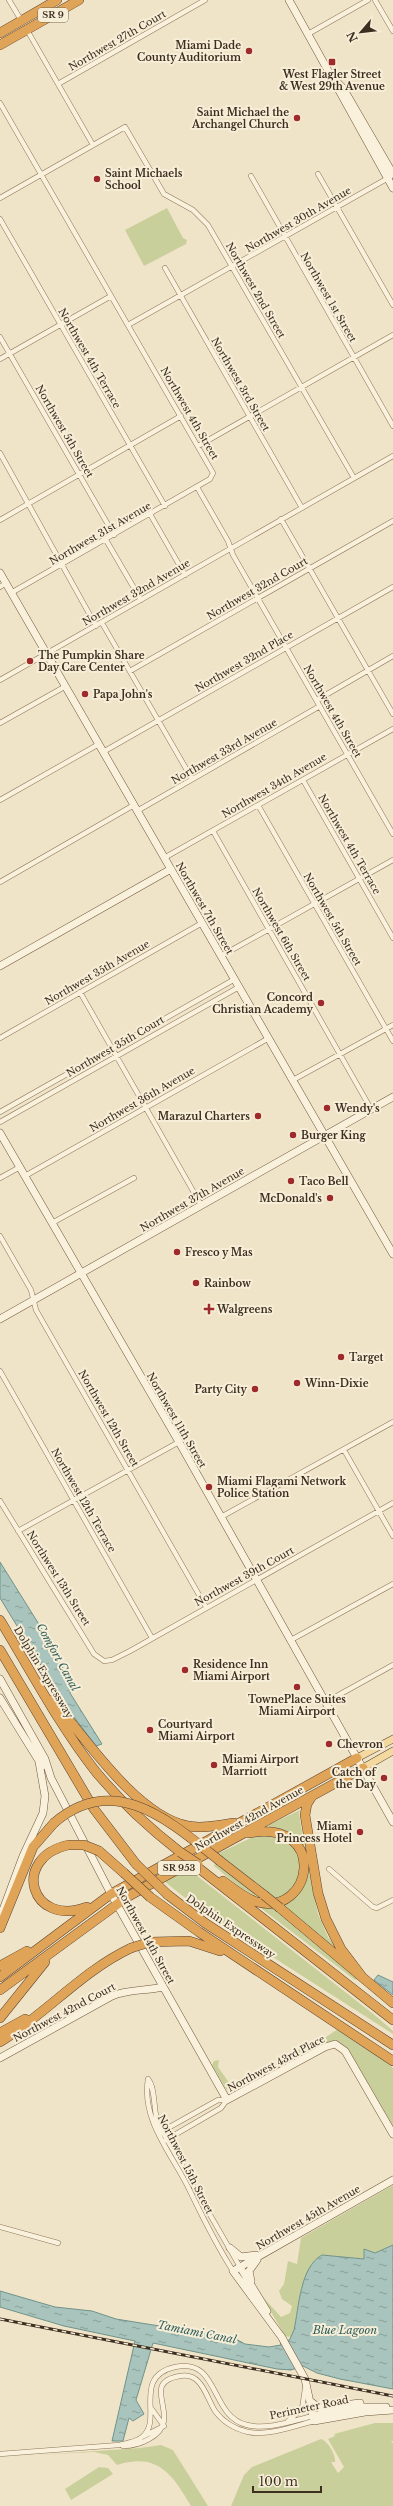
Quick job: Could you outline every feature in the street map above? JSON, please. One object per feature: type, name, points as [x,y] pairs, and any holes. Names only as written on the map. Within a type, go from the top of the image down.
[{"type":"highway","name":"SR 9","points":[[0,33],[57,0]]},
{"type":"highway","points":[[27,30],[29,22],[54,6],[57,0]]},
{"type":"highway","name":"SR 9","points":[[0,45],[79,0]]},
{"type":"highway","points":[[0,41],[19,29],[22,20]]},
{"type":"highway","name":"Dolphin Expressway","points":[[0,1620],[67,1731],[100,1776],[130,1808],[171,1845],[393,2020]]},
{"type":"highway","name":"Dolphin Expressway","points":[[0,1650],[94,1809],[136,1864],[168,1895],[204,1923],[393,2045]]},
{"type":"highway","points":[[35,1679],[103,1762],[149,1807],[173,1821],[193,1827],[241,1821]]},
{"type":"highway","name":"Northwest 42nd Avenue","points":[[0,1976],[44,1942],[111,1894],[357,1758]]},
{"type":"highway","name":"Northwest 42nd Avenue","points":[[0,1990],[116,1904],[363,1768]]},
{"type":"highway","points":[[315,1794],[308,1803],[305,1815],[322,1906],[337,1942],[363,1978]]},
{"type":"highway","points":[[0,1928],[33,1847],[54,1823],[70,1812],[89,1804],[111,1801],[132,1804],[161,1816],[264,1895],[393,2003]]},
{"type":"highway","points":[[197,1865],[256,1902],[272,1903],[289,1897],[298,1886],[304,1873],[304,1859],[298,1846],[286,1835],[275,1831],[242,1834]]},
{"type":"highway","points":[[98,1903],[76,1911],[62,1912],[46,1906],[38,1897],[34,1880],[38,1863],[50,1851],[68,1845],[84,1845],[99,1851],[150,1897],[241,1961],[393,2061]]},
{"type":"highway","points":[[0,2042],[28,2024],[55,2000],[105,1962],[131,1948],[150,1942],[175,1940],[197,1943],[241,1961]]},
{"type":"highway","points":[[0,1966],[44,1942]]},
{"type":"highway","points":[[0,2018],[39,1968],[64,1944]]},
{"type":"highway","points":[[0,2033],[55,2000]]},
{"type":"main road","name":"Northwest 42nd Avenue","points":[[357,1758],[393,1739]]},
{"type":"main road","name":"Northwest 42nd Avenue","points":[[363,1768],[393,1751]]},
{"type":"street","points":[[9,0],[22,20]]},
{"type":"street","name":"Northwest 27th Court","points":[[58,84],[205,0]]},
{"type":"street","points":[[289,0],[336,82],[338,91],[354,119],[391,176]]},
{"type":"street","points":[[308,34],[368,0]]},
{"type":"street","points":[[375,0],[393,31]]},
{"type":"street","points":[[0,198],[93,145],[27,30]]},
{"type":"street","points":[[336,82],[343,88],[365,126],[391,176],[393,188]]},
{"type":"street","name":"Northwest 4th Street","points":[[0,103],[213,473],[210,479],[197,487],[286,648],[393,834]]},
{"type":"street","points":[[354,119],[365,126]]},
{"type":"street","name":"Northwest 2nd Street","points":[[93,145],[125,127],[164,194],[201,217],[232,267],[354,478]]},
{"type":"street","points":[[318,174],[393,305]]},
{"type":"street","name":"Northwest 1st Street","points":[[251,176],[284,237],[393,426]]},
{"type":"street","name":"Northwest 30th Avenue","points":[[128,326],[391,176]]},
{"type":"street","name":"Northwest 4th Terrace","points":[[0,219],[165,506]]},
{"type":"street","name":"Northwest 3rd Street","points":[[165,268],[302,508]]},
{"type":"street","points":[[0,359],[111,296]]},
{"type":"street","points":[[198,446],[393,335]]},
{"type":"street","name":"Northwest 5th Street","points":[[0,337],[114,535]]},
{"type":"street","points":[[0,520],[181,416]]},
{"type":"street","points":[[0,453],[96,626]]},
{"type":"street","points":[[302,508],[393,456]]},
{"type":"street","name":"Northwest 31st Avenue","points":[[12,593],[197,487]]},
{"type":"street","name":"Northwest 32nd Avenue","points":[[0,680],[302,508]]},
{"type":"street","points":[[150,514],[185,575]]},
{"type":"street","points":[[281,519],[393,714]]},
{"type":"street","name":"Northwest 32nd Court","points":[[130,671],[393,521]]},
{"type":"street","points":[[106,540],[141,600]]},
{"type":"street","name":"Northwest 7th Street","points":[[0,574],[3,585],[12,593],[393,1254]]},
{"type":"street","name":"Northwest 32nd Place","points":[[103,752],[393,586]]},
{"type":"street","points":[[102,623],[192,779]]},
{"type":"street","points":[[316,700],[393,656]]},
{"type":"street","points":[[0,723],[66,686]]},
{"type":"street","name":"Northwest 33rd Avenue","points":[[0,882],[135,808],[192,779],[320,706]]},
{"type":"street","name":"Northwest 34th Avenue","points":[[164,858],[393,729]]},
{"type":"street","points":[[0,800],[99,744]]},
{"type":"street","name":"Northwest 4th Terrace","points":[[303,780],[393,938]]},
{"type":"street","name":"Northwest 5th Street","points":[[258,805],[393,1041]]},
{"type":"street","name":"Northwest 6th Street","points":[[213,831],[371,1109]]},
{"type":"street","points":[[221,956],[393,860]]},
{"type":"street","points":[[0,966],[171,869]]},
{"type":"street","name":"Northwest 35th Avenue","points":[[0,1038],[202,923]]},
{"type":"street","name":"Northwest 35th Court","points":[[0,1112],[235,979]]},
{"type":"street","name":"Northwest 35th Court","points":[[0,1122],[239,987]]},
{"type":"street","points":[[80,992],[201,1205]]},
{"type":"street","points":[[204,996],[208,1004]]},
{"type":"street","points":[[182,1009],[185,1017]]},
{"type":"street","points":[[293,1080],[341,1055],[393,1025]]},
{"type":"street","name":"Northwest 36th Avenue","points":[[25,1176],[269,1038]]},
{"type":"street","name":"Northwest 37th Avenue","points":[[0,1319],[393,1097]]},
{"type":"street","name":"Northwest 11th Street","points":[[0,1133],[179,1442],[393,1822]]},
{"type":"street","points":[[0,1178],[20,1167]]},
{"type":"street","points":[[52,1223],[134,1178]]},
{"type":"street","name":"Northwest 12th Street","points":[[0,1236],[31,1290],[36,1310],[206,1608]]},
{"type":"street","name":"Northwest 12th Terrace","points":[[0,1371],[152,1638]]},
{"type":"street","points":[[221,1517],[393,1422]]},
{"type":"street","points":[[18,1531],[179,1442]]},
{"type":"street","points":[[344,1450],[393,1536]]},
{"type":"street","name":"Northwest 13th Street","points":[[0,1501],[94,1654],[104,1661]]},
{"type":"street","name":"Northwest 39th Court","points":[[104,1661],[116,1658],[393,1503]]},
{"type":"street","points":[[291,1640],[393,1584]]},
{"type":"street","points":[[326,1702],[393,1665]]},
{"type":"street","name":"Northwest 14th Street","points":[[0,1679],[45,1759],[51,1778]]},
{"type":"street","name":"Northwest 14th Street","points":[[0,1698],[39,1762],[51,1778],[116,1904],[227,2100]]},
{"type":"street","points":[[0,1917],[23,1856],[43,1812],[45,1796],[39,1762]]},
{"type":"street","points":[[329,1869],[375,1908],[393,1900]]},
{"type":"street","name":"Northwest 42nd Court","points":[[0,2058],[112,1996],[123,1992],[147,1991],[163,1987]]},
{"type":"street","name":"Northwest 43rd Place","points":[[164,2141],[221,2108],[227,2100],[325,2047],[335,2044],[345,2051],[393,2134]]},
{"type":"street","name":"Northwest 15th Street","points":[[160,2132],[155,2115],[152,2086],[148,2079],[150,2111],[164,2141],[192,2194],[206,2225],[283,2338]]},
{"type":"street","name":"Northwest 43rd Place","points":[[160,2132],[218,2100],[227,2100]]},
{"type":"street","points":[[182,2120],[182,2126],[187,2128]]},
{"type":"street","name":"Northwest 15th Street","points":[[164,2141],[230,2248],[237,2269],[253,2288],[304,2376],[314,2419]]},
{"type":"street","name":"Northwest 45th Avenue","points":[[237,2269],[393,2180]]},
{"type":"street","points":[[206,2225],[209,2220],[214,2220]]},
{"type":"street","points":[[0,2228],[58,2243]]},
{"type":"street","points":[[230,2248],[236,2255],[242,2258],[266,2252]]},
{"type":"street","points":[[253,2288],[250,2269],[266,2252]]},
{"type":"street","name":"Perimeter Road","points":[[142,2438],[151,2420],[149,2403],[152,2386],[160,2376],[175,2367],[188,2366],[198,2370],[209,2380],[222,2408],[235,2420],[257,2427],[391,2408]]},
{"type":"street","name":"Perimeter Road","points":[[164,2426],[166,2418],[160,2397],[161,2389],[170,2378],[185,2375],[201,2383],[220,2417],[241,2430],[260,2432],[314,2419]]},
{"type":"street","points":[[286,2422],[299,2412],[303,2405],[304,2376]]},
{"type":"street","points":[[310,2401],[319,2408],[350,2403],[391,2408]]},
{"type":"street","points":[[149,2403],[164,2426]]},
{"type":"street","points":[[119,2445],[142,2438],[164,2426]]},
{"type":"street","points":[[0,2454],[119,2445],[130,2446],[145,2442],[160,2433],[164,2426]]},
{"type":"green space","points":[[167,208],[183,238],[187,240],[186,244],[144,266],[125,230]]},
{"type":"green space","points":[[300,1810],[299,1813],[306,1857],[299,1842],[287,1831],[286,1833],[269,1828],[269,1825]]},
{"type":"green space","points":[[255,1836],[286,1838],[301,1860],[295,1884],[286,1894],[276,1899],[265,1899],[254,1895],[243,1889],[214,1866],[217,1854]]},
{"type":"green space","points":[[307,1862],[318,1914],[328,1937],[341,1955],[280,1904],[286,1902]]},
{"type":"green space","points":[[187,1868],[377,2017],[393,2031],[393,2034],[204,1913],[164,1881]]},
{"type":"green space","points":[[264,1906],[273,1906],[358,1979],[355,1980],[262,1909]]},
{"type":"green space","points":[[338,2029],[376,2054],[393,2068],[393,2126],[347,2048],[339,2043],[327,2043],[234,2091],[226,2089],[212,2065],[214,2061],[219,2060],[218,2067],[230,2084],[245,2076],[249,2078],[320,2037],[323,2039]]},
{"type":"green space","points":[[393,2185],[393,2245],[375,2253],[364,2249],[364,2259],[322,2255],[291,2337],[285,2336],[262,2296],[281,2317],[290,2313],[292,2306],[282,2299],[279,2291],[284,2284],[288,2261],[297,2264],[301,2238]]},
{"type":"green space","points":[[375,2423],[393,2423],[393,2441],[391,2441],[393,2443],[393,2506],[231,2506],[244,2475],[252,2467],[321,2439],[329,2445],[333,2452],[335,2462],[331,2462],[338,2473],[344,2467],[328,2439],[335,2436],[334,2434]]},
{"type":"green space","points":[[161,2445],[173,2450],[208,2506],[191,2506],[170,2476],[153,2464],[143,2461],[117,2465],[108,2455],[94,2452],[38,2455],[140,2448]]},
{"type":"green space","points":[[99,2467],[108,2468],[113,2474],[71,2500],[65,2489]]},
{"type":"water","points":[[0,1562],[55,1650],[62,1667],[69,1673],[73,1683],[70,1693],[102,1744],[96,1746],[67,1708],[0,1598]]},
{"type":"water","points":[[378,1975],[393,1982],[393,1995],[374,1980]]},
{"type":"water","name":"Blue Lagoon","points":[[393,2245],[393,2389],[340,2379],[317,2373],[303,2366],[291,2370],[277,2369],[153,2343],[136,2400],[144,2414],[133,2421],[129,2418],[123,2441],[112,2441],[135,2341],[64,2326],[0,2307],[0,2291],[55,2307],[92,2311],[116,2319],[234,2338],[245,2344],[269,2347],[281,2345],[280,2340],[283,2344],[290,2339],[294,2330],[299,2299],[305,2278],[309,2269],[322,2255],[364,2259],[364,2249],[375,2253]]},
{"type":"railway","points":[[0,2319],[393,2396]]},
{"type":"place","name":"Miami Dade County Auditorium","points":[[249,51]]},
{"type":"place","name":"West Flagler Street & West 29th Avenue","points":[[332,62]]},
{"type":"place","name":"Saint Michael the Archangel Church","points":[[297,118]]},
{"type":"place","name":"Saint Michaels School","points":[[97,179]]},
{"type":"place","name":"The Pumpkin Share Day Care Center","points":[[30,661]]},
{"type":"place","name":"Papa John's","points":[[85,694]]},
{"type":"place","name":"Concord Christian Academy","points":[[321,1003]]},
{"type":"place","name":"Wendy's","points":[[327,1108]]},
{"type":"place","name":"Marazul Charters","points":[[258,1116]]},
{"type":"place","name":"Burger King","points":[[293,1135]]},
{"type":"place","name":"Taco Bell","points":[[291,1181]]},
{"type":"place","name":"McDonald's","points":[[330,1198]]},
{"type":"place","name":"Fresco y Mas","points":[[177,1252]]},
{"type":"place","name":"Rainbow","points":[[196,1283]]},
{"type":"place","name":"Walgreens","points":[[209,1309]]},
{"type":"place","name":"Target","points":[[341,1357]]},
{"type":"place","name":"Winn-Dixie","points":[[297,1383]]},
{"type":"place","name":"Party City","points":[[255,1389]]},
{"type":"place","name":"Miami Flagami Network Police Station","points":[[209,1487]]},
{"type":"place","name":"Residence Inn Miami Airport","points":[[185,1670]]},
{"type":"place","name":"TownePlace Suites Miami Airport","points":[[297,1687]]},
{"type":"place","name":"Courtyard Miami Airport","points":[[150,1730]]},
{"type":"place","name":"Chevron","points":[[329,1744]]},
{"type":"place","name":"Miami Airport Marriott","points":[[214,1765]]},
{"type":"place","name":"Catch of the Day","points":[[384,1778]]},
{"type":"place","name":"Miami Princess Hotel","points":[[360,1832]]},
{"type":"water label","name":"Comfort Canal","points":[[58,1657]]},
{"type":"water label","name":"Tamiami Canal","points":[[197,2332]]}]
